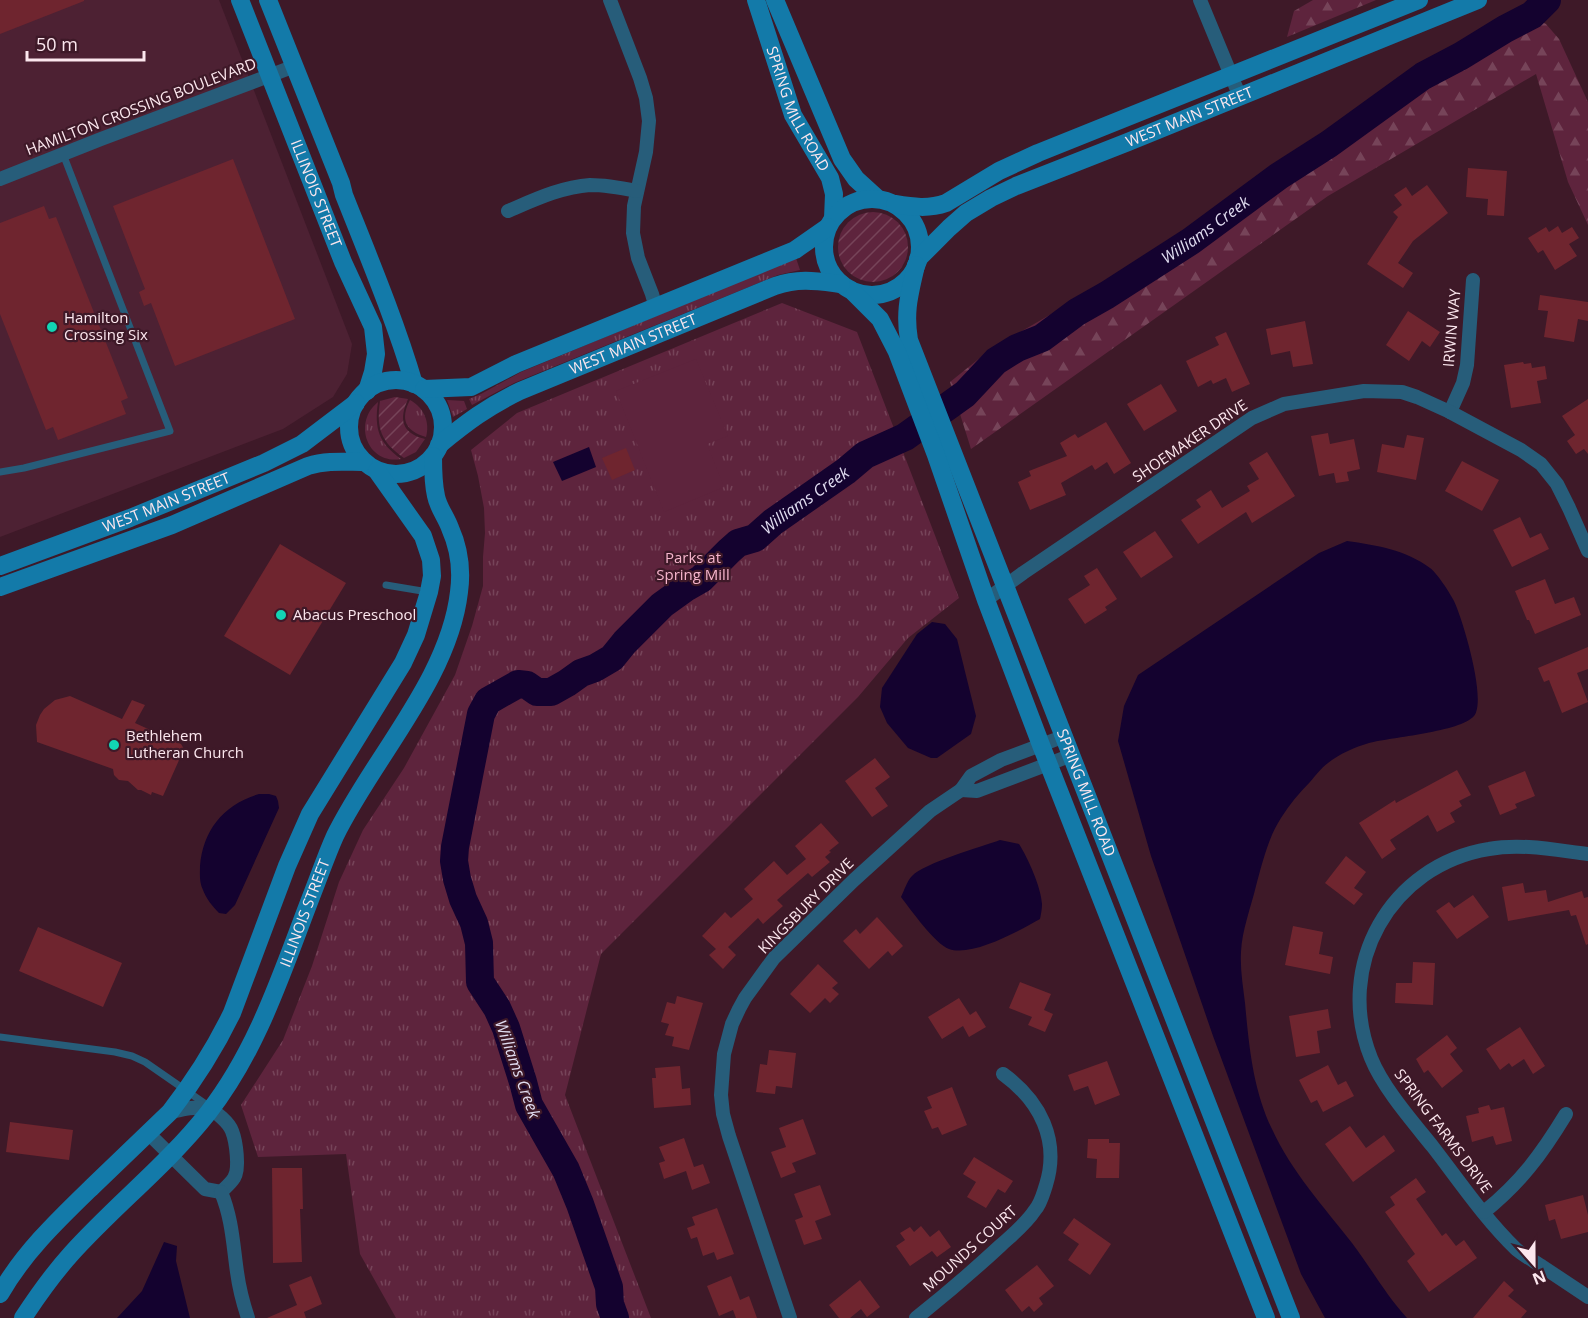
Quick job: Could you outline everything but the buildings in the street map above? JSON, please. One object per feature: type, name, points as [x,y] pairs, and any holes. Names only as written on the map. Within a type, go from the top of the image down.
[{"type":"street","name":"ILLINOIS STREET","points":[[240,0],[343,262],[372,327],[376,354],[373,372],[362,397]]},
{"type":"street","name":"ILLINOIS STREET","points":[[268,0],[419,387]]},
{"type":"street","points":[[610,0],[646,98],[649,121],[646,152],[634,207],[633,233],[638,258],[656,308]]},
{"type":"street","name":"SPRING MILL ROAD","points":[[756,0],[793,115],[808,144],[824,166],[832,184],[834,194],[830,223]]},
{"type":"street","name":"SPRING MILL ROAD","points":[[775,0],[842,159],[856,178],[887,202]]},
{"type":"street","points":[[1200,0],[1240,97]]},
{"type":"street","name":"WEST MAIN STREET","points":[[887,202],[914,207],[939,206],[952,201],[1010,165],[1419,0]]},
{"type":"street","name":"WEST MAIN STREET","points":[[917,262],[966,213],[1016,186],[1478,0]]},
{"type":"street","name":"HAMILTON CROSSING BOULEVARD","points":[[0,179],[295,66]]},
{"type":"street","points":[[508,211],[564,189],[590,185],[613,186],[637,191]]},
{"type":"street","points":[[858,200],[887,202],[907,214],[916,228],[920,243],[917,262],[910,276],[889,291],[864,294],[846,287],[829,270],[824,253],[825,236],[830,223],[848,204],[858,200]]},
{"type":"street","name":"WEST MAIN STREET","points":[[419,387],[471,387],[509,367],[795,250],[830,223]]},
{"type":"street","name":"SPRING MILL ROAD","points":[[917,262],[906,323],[920,391],[943,452],[1005,586],[1291,1318]]},
{"type":"street","name":"WEST MAIN STREET","points":[[436,450],[471,419],[490,406],[775,286],[794,280],[807,280],[846,287]]},
{"type":"street","name":"IRWIN WAY","points":[[1450,412],[1463,383],[1467,365],[1473,280]]},
{"type":"street","name":"SPRING MILL ROAD","points":[[846,287],[884,324],[897,352],[920,391]]},
{"type":"street","points":[[0,1294],[29,1252],[49,1230],[170,1112],[222,1034],[287,866],[310,814],[404,663],[416,635],[429,592],[432,576],[431,560],[428,547],[418,527],[371,466],[358,455],[351,437],[350,424],[351,414],[362,397],[374,386],[390,381],[406,382],[419,387],[431,397],[441,414],[442,434],[436,450],[425,464],[408,472],[389,473],[371,466]]},
{"type":"street","name":"SHOEMAKER DRIVE","points":[[986,600],[1252,418],[1284,404],[1364,391],[1402,392],[1417,397],[1521,450],[1541,464],[1557,484],[1588,551]]},
{"type":"street","name":"WEST MAIN STREET","points":[[0,566],[130,518],[264,463],[302,444],[362,397]]},
{"type":"street","name":"ILLINOIS STREET","points":[[23,1318],[72,1252],[170,1155],[211,1109],[242,1062],[254,1041],[272,998],[333,840],[438,661],[451,629],[459,596],[460,579],[455,541],[436,497],[433,479],[436,450]]},
{"type":"street","name":"SPRING MILL ROAD","points":[[943,452],[986,600],[1048,764],[1266,1318]]},
{"type":"street","name":"WEST MAIN STREET","points":[[0,587],[172,525],[308,466],[339,461],[371,466]]},
{"type":"street","name":"KINGSBURY DRIVE","points":[[790,1318],[723,1114],[724,1054],[732,1024],[745,998],[774,958],[854,880],[930,811],[961,790],[971,776],[1001,760],[1065,736]]},
{"type":"street","name":"KINGSBURY DRIVE","points":[[961,790],[977,791],[1072,755]]},
{"type":"street","name":"SPRING FARMS DRIVE","points":[[1588,854],[1512,846],[1462,855],[1437,866],[1415,881],[1386,913],[1368,949],[1359,986],[1363,1034],[1372,1061],[1392,1094],[1484,1212],[1518,1251],[1588,1297]]},
{"type":"street","name":"MOUNDS COURT","points":[[916,1318],[962,1281],[1021,1226],[1035,1211],[1042,1198],[1052,1160],[1046,1125],[1035,1106],[1016,1084],[1003,1074]]},
{"type":"street","points":[[170,1112],[200,1108],[211,1109],[230,1127],[236,1146],[237,1169],[234,1178],[221,1192]]},
{"type":"street","points":[[1484,1212],[1528,1171],[1566,1114]]},
{"type":"street","points":[[148,1133],[205,1189],[221,1192]]},
{"type":"street","points":[[221,1192],[232,1227],[237,1274],[248,1318]]},
{"type":"lane","points":[[0,472],[170,431],[63,154]]},
{"type":"lane","points":[[386,585],[429,592]]},
{"type":"lane","points":[[0,1037],[132,1056],[145,1062],[211,1109]]},
{"type":"shaded area","points":[[0,0],[219,0],[352,344],[347,374],[333,397],[283,429],[0,537]]},
{"type":"shaded area","points":[[589,447],[596,467],[562,481],[553,462]]},
{"type":"shaded area","points":[[1347,541],[1380,547],[1411,557],[1430,568],[1440,579],[1454,601],[1468,642],[1476,678],[1477,707],[1474,716],[1466,722],[1441,730],[1364,745],[1347,751],[1318,772],[1287,808],[1269,843],[1243,935],[1241,971],[1253,1068],[1260,1099],[1272,1129],[1298,1174],[1407,1318],[1325,1318],[1301,1274],[1213,1036],[1151,856],[1118,741],[1124,706],[1138,675],[1319,553]]},
{"type":"shaded area","points":[[932,622],[945,624],[957,639],[976,716],[971,734],[937,758],[931,758],[908,748],[887,723],[880,707],[882,688],[917,634]]},
{"type":"shaded area","points":[[259,794],[276,796],[279,808],[235,905],[226,914],[219,913],[204,893],[201,884],[200,866],[206,841],[218,820],[235,804]]},
{"type":"shaded area","points":[[1000,840],[1019,844],[1026,857],[1037,881],[1041,897],[1040,919],[1008,936],[982,946],[959,950],[943,946],[930,934],[901,897],[906,886],[912,876],[928,866]]},
{"type":"shaded area","points":[[164,1242],[177,1246],[176,1261],[190,1318],[117,1318],[142,1291]]},
{"type":"green space","points":[[1313,0],[1376,0],[1287,37],[1294,11]]},
{"type":"green space","points":[[1518,11],[1546,24],[1559,39],[1588,102],[1588,225],[1568,182],[1536,74],[1328,196],[971,449],[950,382],[991,349],[1144,260],[1426,61]]},
{"type":"green space","points":[[880,212],[893,218],[902,227],[906,233],[908,247],[906,261],[898,272],[887,280],[866,282],[848,272],[840,261],[838,240],[848,222],[859,214]]},
{"type":"green space","points":[[796,258],[800,270],[778,275],[514,383],[472,405],[469,399],[521,372]]},
{"type":"green space","name":"Parks at Spring Mill","points":[[782,303],[857,332],[959,598],[908,638],[858,697],[601,954],[565,1095],[651,1318],[396,1318],[360,1254],[346,1154],[258,1157],[241,1105],[283,1040],[312,966],[339,882],[363,830],[404,768],[455,675],[483,586],[484,508],[471,450],[517,413]]},
{"type":"green space","points":[[696,359],[728,436],[707,444],[724,487],[664,512],[616,391]]},
{"type":"green space","points":[[395,397],[408,399],[403,413],[404,424],[411,433],[425,439],[416,452],[404,458],[385,440],[380,427],[380,401]]},
{"type":"green space","points":[[410,400],[425,416],[426,437],[413,431],[406,423],[405,413]]},
{"type":"green space","points":[[447,400],[464,401],[467,409],[453,417]]},
{"type":"green space","points":[[378,402],[377,420],[380,435],[388,447],[401,459],[380,456],[367,441],[366,421],[370,411]]},
{"type":"waterway","name":"Williams Creek","points":[[615,1318],[610,1304],[609,1287],[580,1204],[566,1170],[529,1105],[506,1028],[497,1008],[480,982],[479,943],[457,879],[454,861],[455,847],[481,714],[488,701],[518,684],[527,685],[537,692],[551,692],[581,673],[612,658],[662,605],[701,579],[738,543],[755,538],[773,522],[865,455],[905,437],[965,394],[996,361],[1017,348],[1042,338],[1077,312],[1191,241],[1279,176],[1329,144],[1423,76],[1532,15],[1547,0]]},
{"type":"place","name":"Hamilton Crossing Six","points":[[52,327]]},
{"type":"place","name":"Abacus Preschool","points":[[281,615]]},
{"type":"place","name":"Bethlehem Lutheran Church","points":[[114,745]]}]
